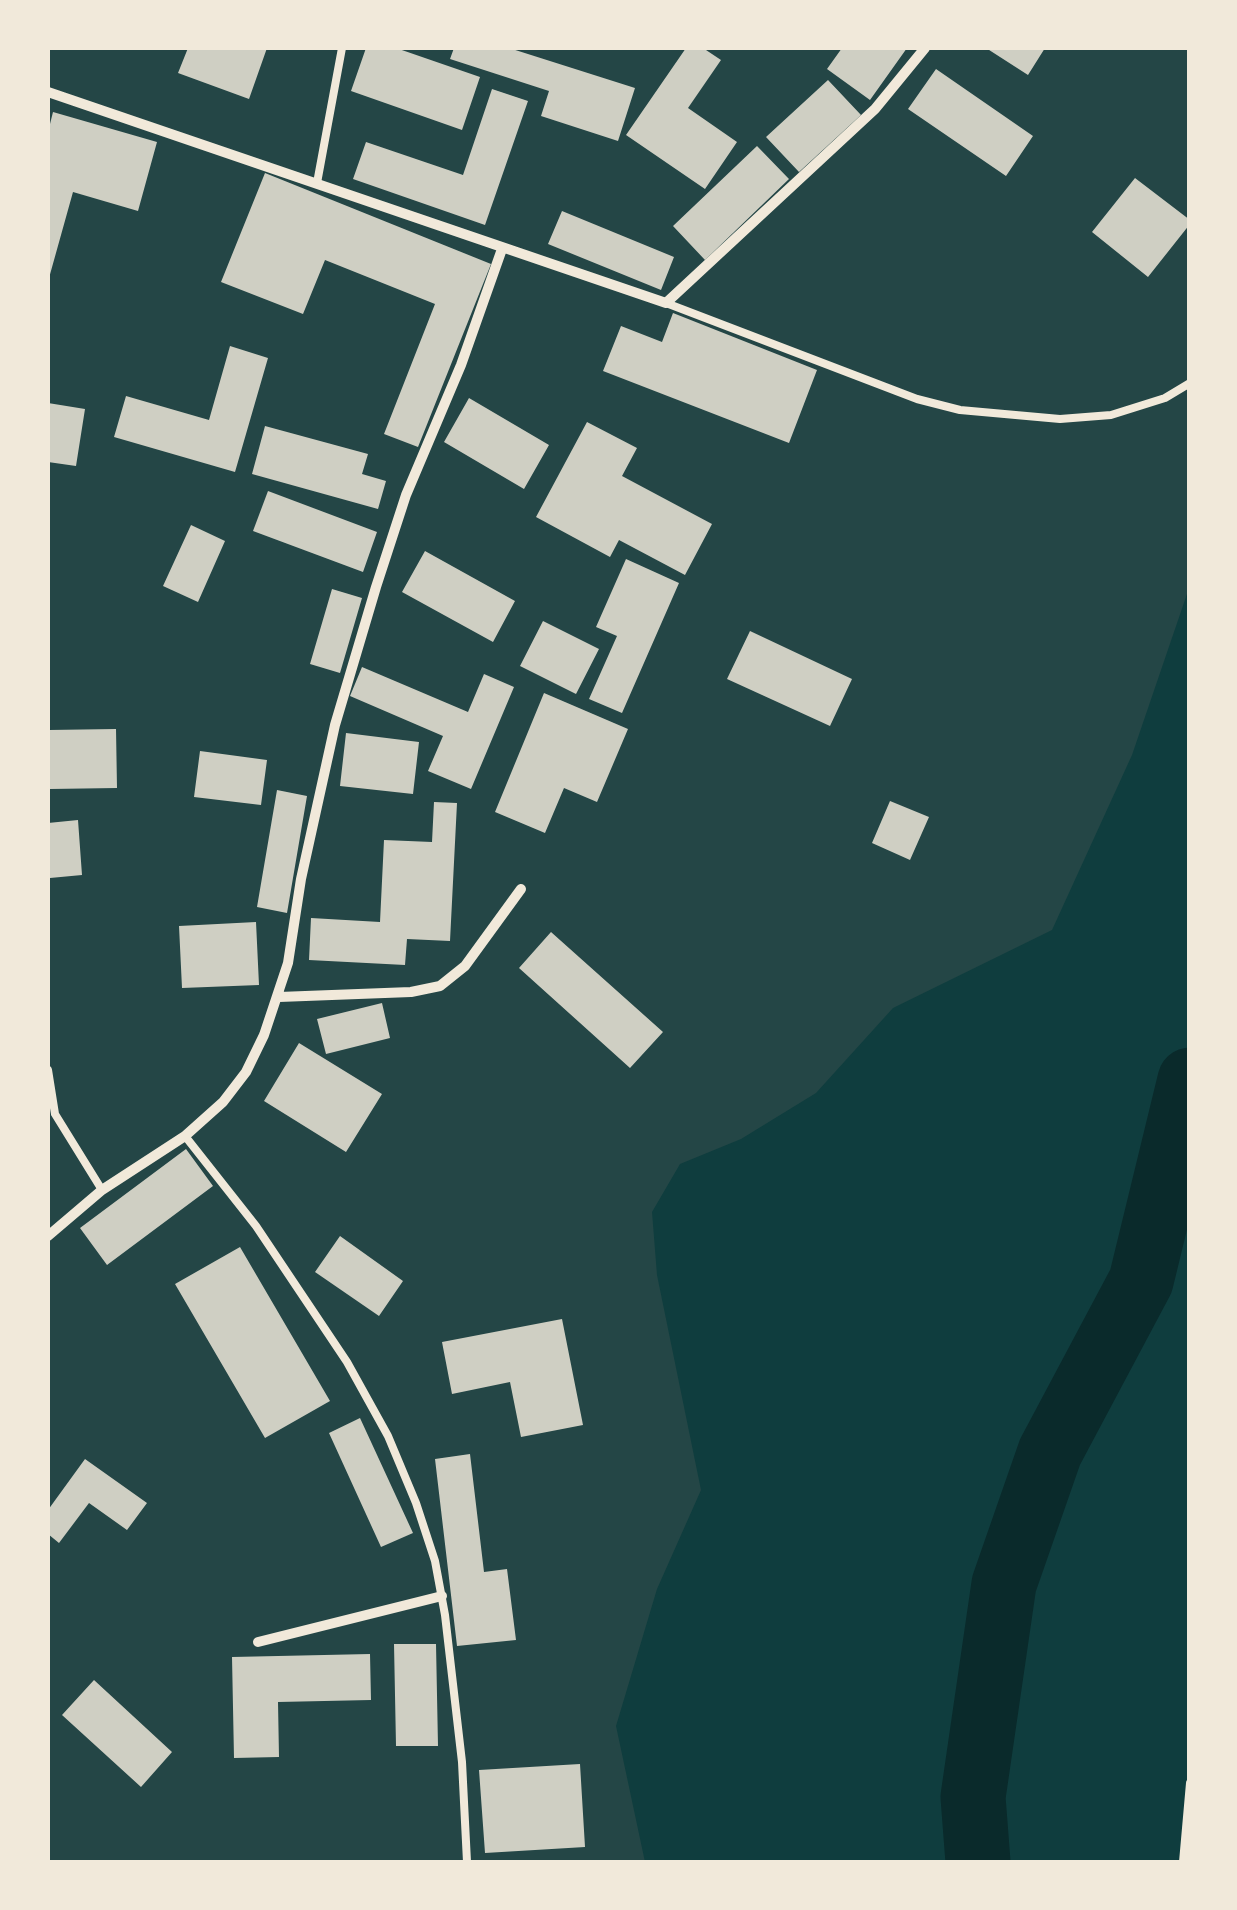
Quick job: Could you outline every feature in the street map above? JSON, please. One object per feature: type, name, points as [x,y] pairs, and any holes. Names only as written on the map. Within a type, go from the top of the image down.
[{"type":"street","points":[[48,92],[666,303],[874,109],[925,48]]},
{"type":"street","points":[[48,1236],[102,1190],[185,1136],[223,1102],[240,1080],[264,1035],[280,997],[334,725],[393,533],[461,366],[502,248]]},
{"type":"street","points":[[280,997],[412,992],[440,986],[466,966],[521,890]]},
{"type":"street","points":[[258,1642],[442,1596]]},
{"type":"lane","points":[[317,183],[342,48]]},
{"type":"lane","points":[[666,303],[916,399],[960,410],[1060,418],[1111,415],[1165,398],[1190,383]]},
{"type":"lane","points":[[48,1070],[55,1114],[102,1190]]},
{"type":"lane","points":[[185,1136],[256,1226],[346,1362],[388,1436],[416,1504],[442,1596],[455,1688],[467,1862]]},
{"type":"lane","points":[[1183,1862],[1190,1783]]},
{"type":"shaded area","points":[[48,48],[1189,48],[1189,588],[1132,755],[1052,930],[893,1008],[816,1093],[741,1139],[680,1164],[652,1212],[657,1275],[701,1490],[657,1589],[616,1726],[645,1862],[48,1862]]},
{"type":"building","points":[[188,48],[267,48],[249,99],[178,73]]},
{"type":"building","points":[[366,48],[396,48],[480,77],[462,130],[351,91]]},
{"type":"building","points":[[454,48],[509,48],[635,88],[618,141],[541,116],[549,91],[450,59]]},
{"type":"building","points":[[686,48],[703,48],[721,60],[688,108],[737,142],[705,189],[626,135]]},
{"type":"building","points":[[842,48],[907,48],[870,100],[827,69]]},
{"type":"building","points":[[986,48],[1045,48],[1028,75]]},
{"type":"building","points":[[936,69],[1033,136],[1006,176],[908,109]]},
{"type":"building","points":[[828,80],[861,115],[799,172],[766,137]]},
{"type":"building","points":[[492,89],[528,101],[485,225],[353,179],[366,142],[463,175]]},
{"type":"building","points":[[53,112],[157,142],[138,211],[73,192],[49,278],[48,132]]},
{"type":"building","points":[[757,146],[789,179],[705,260],[673,226]]},
{"type":"building","points":[[265,173],[491,264],[418,447],[384,434],[435,304],[325,260],[303,314],[221,282]]},
{"type":"building","points":[[1135,178],[1190,220],[1148,277],[1092,232]]},
{"type":"building","points":[[562,211],[674,257],[661,290],[548,244]]},
{"type":"building","points":[[673,313],[817,370],[789,443],[603,371],[621,326],[662,342]]},
{"type":"building","points":[[230,346],[268,358],[235,472],[114,437],[126,396],[209,420]]},
{"type":"building","points":[[469,398],[549,445],[524,489],[444,442]]},
{"type":"building","points":[[48,403],[85,409],[76,466],[48,462]]},
{"type":"building","points":[[587,422],[637,448],[622,476],[712,524],[685,575],[619,540],[610,557],[536,517]]},
{"type":"building","points":[[265,426],[368,454],[362,474],[386,481],[378,509],[252,474]]},
{"type":"building","points":[[268,491],[377,532],[363,572],[253,531]]},
{"type":"building","points":[[191,525],[225,541],[198,602],[163,586]]},
{"type":"building","points":[[425,551],[515,601],[493,642],[402,592]]},
{"type":"building","points":[[626,559],[679,583],[622,713],[589,699],[617,636],[596,627]]},
{"type":"building","points":[[332,589],[362,598],[340,673],[310,664]]},
{"type":"building","points":[[543,621],[599,649],[576,694],[520,666]]},
{"type":"building","points":[[750,631],[852,679],[830,726],[727,679]]},
{"type":"building","points":[[362,667],[468,712],[484,674],[514,687],[471,789],[428,771],[443,736],[350,696]]},
{"type":"building","points":[[544,693],[628,729],[597,802],[564,788],[545,833],[495,812]]},
{"type":"building","points":[[116,729],[117,788],[50,789],[49,730]]},
{"type":"building","points":[[346,733],[419,742],[413,794],[340,786]]},
{"type":"building","points":[[200,751],[267,760],[261,805],[194,797]]},
{"type":"building","points":[[277,790],[307,796],[287,913],[257,907]]},
{"type":"building","points":[[890,801],[929,817],[910,860],[872,843]]},
{"type":"building","points":[[434,802],[457,803],[450,941],[407,939],[405,965],[309,960],[311,918],[380,922],[384,840],[432,842]]},
{"type":"building","points":[[78,820],[82,875],[50,878],[48,823]]},
{"type":"building","points":[[256,922],[259,985],[182,988],[179,926]]},
{"type":"building","points":[[551,932],[663,1032],[630,1068],[519,968]]},
{"type":"building","points":[[382,1003],[390,1038],[326,1054],[317,1019]]},
{"type":"building","points":[[299,1043],[382,1094],[346,1152],[264,1101]]},
{"type":"building","points":[[186,1149],[213,1186],[107,1265],[80,1228]]},
{"type":"building","points":[[340,1236],[403,1281],[379,1316],[315,1272]]},
{"type":"building","points":[[240,1247],[330,1401],[265,1438],[175,1284]]},
{"type":"building","points":[[562,1319],[583,1425],[521,1437],[510,1382],[452,1394],[442,1342]]},
{"type":"building","points":[[360,1418],[413,1533],[381,1547],[329,1433]]},
{"type":"building","points":[[470,1454],[484,1572],[507,1569],[516,1640],[457,1646],[435,1459]]},
{"type":"building","points":[[85,1459],[147,1503],[127,1530],[89,1503],[59,1543],[48,1534],[48,1510]]},
{"type":"building","points":[[394,1644],[436,1644],[438,1746],[396,1746]]},
{"type":"building","points":[[370,1654],[371,1700],[278,1702],[279,1757],[234,1758],[232,1657]]},
{"type":"building","points":[[94,1680],[172,1752],[141,1787],[62,1715]]},
{"type":"building","points":[[580,1764],[585,1847],[485,1853],[479,1770]]},
{"type":"waterway","points":[[978,1862],[973,1797],[1004,1584],[1050,1452],[1141,1281],[1190,1080]]}]
